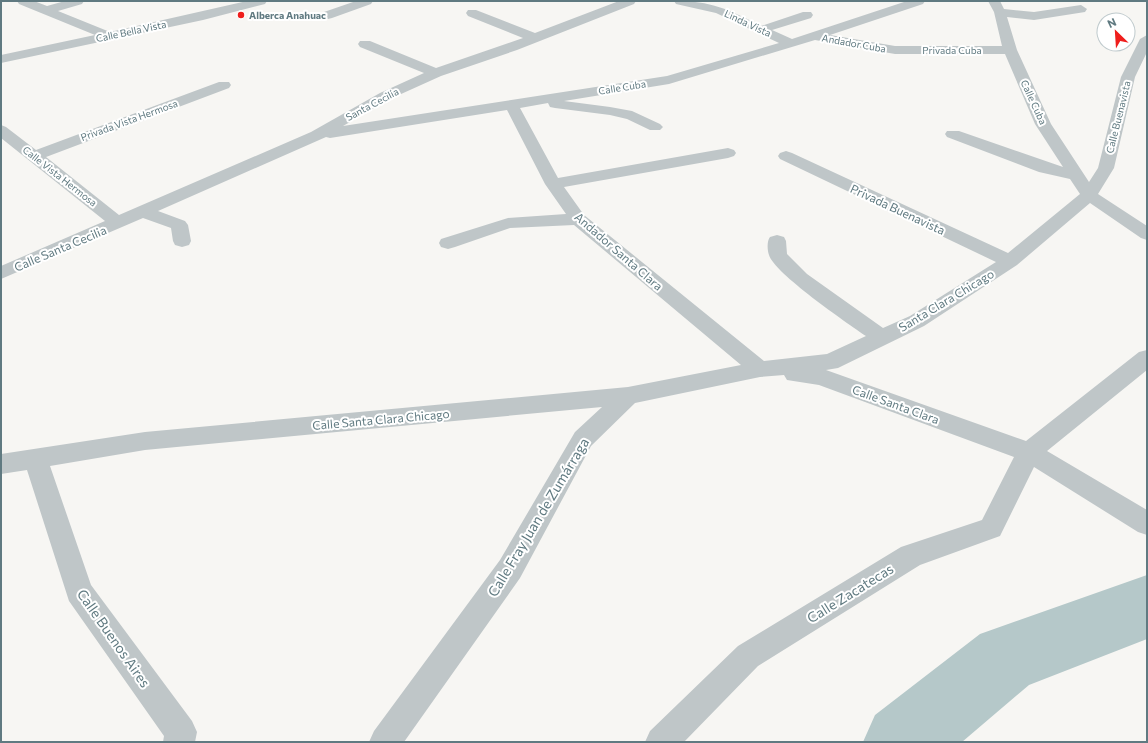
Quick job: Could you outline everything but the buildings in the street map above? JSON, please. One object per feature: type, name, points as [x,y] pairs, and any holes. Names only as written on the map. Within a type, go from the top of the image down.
[{"type":"street","points":[[23,1],[109,36]]},
{"type":"street","points":[[45,11],[78,1]]},
{"type":"street","name":"Calle Bella Vista","points":[[1,59],[203,16],[261,1]]},
{"type":"street","points":[[328,15],[367,1]]},
{"type":"street","name":"Santa Cecilia","points":[[119,223],[317,135],[384,96],[436,73],[535,38],[630,1]]},
{"type":"street","name":"Linda Vista","points":[[680,1],[720,10],[760,30],[792,43]]},
{"type":"street","name":"Calle Cuba","points":[[317,135],[669,80],[792,43],[919,1]]},
{"type":"street","points":[[997,7],[1034,16],[1081,9]]},
{"type":"street","name":"Calle Cuba","points":[[997,7],[1010,50],[1043,124],[1089,195]]},
{"type":"street","points":[[472,13],[535,38]]},
{"type":"street","points":[[760,30],[807,15]]},
{"type":"street","name":"Andador Cuba","points":[[814,36],[895,50]]},
{"type":"street","name":"Calle Buenavista","points":[[1089,195],[1106,168],[1128,78],[1147,39]]},
{"type":"street","points":[[365,44],[436,73]]},
{"type":"street","name":"Privada Cuba","points":[[895,50],[1010,50]]},
{"type":"street","name":"Privada Vista Hermosa","points":[[34,156],[224,85]]},
{"type":"street","points":[[534,100],[610,111],[632,116],[655,127]]},
{"type":"street","name":"Andador Santa Clara","points":[[511,104],[553,184],[578,219],[760,369]]},
{"type":"street","name":"Calle Vista Hermosa","points":[[1,130],[119,223]]},
{"type":"street","points":[[953,134],[1045,168],[1077,176]]},
{"type":"street","points":[[553,184],[728,153]]},
{"type":"street","name":"Privada Buenavista","points":[[786,156],[1010,261]]},
{"type":"street","points":[[1089,195],[1147,234]]},
{"type":"street","name":"Santa Clara Chicago","points":[[760,369],[830,362],[917,321],[1010,261],[1089,195]]},
{"type":"street","points":[[143,212],[179,225],[182,241]]},
{"type":"street","points":[[448,243],[508,223],[578,219]]},
{"type":"street","name":"Calle Santa Cecilia","points":[[1,274],[119,223]]},
{"type":"street","points":[[777,241],[778,255],[800,278],[881,337]]},
{"type":"street","points":[[1028,452],[1147,358]]},
{"type":"street","name":"Calle Santa Clara Chicago","points":[[1,464],[145,441],[628,396],[760,369]]},
{"type":"street","name":"Calle Santa Clara","points":[[760,369],[821,377],[1028,452],[1147,524]]},
{"type":"street","name":"Calle Fray Juan de Zumárraga","points":[[385,742],[510,569],[583,439],[628,396]]},
{"type":"street","name":"Calle Zacatecas","points":[[661,742],[748,656],[910,556],[991,528],[1028,452]]},
{"type":"street","name":"Calle Buenos Aires","points":[[35,458],[79,592],[181,732],[178,742]]},
{"type":"waterway","points":[[902,742],[1005,659],[1147,607]]},
{"type":"place","name":"Alberca Anahuac","points":[[241,15]]}]
